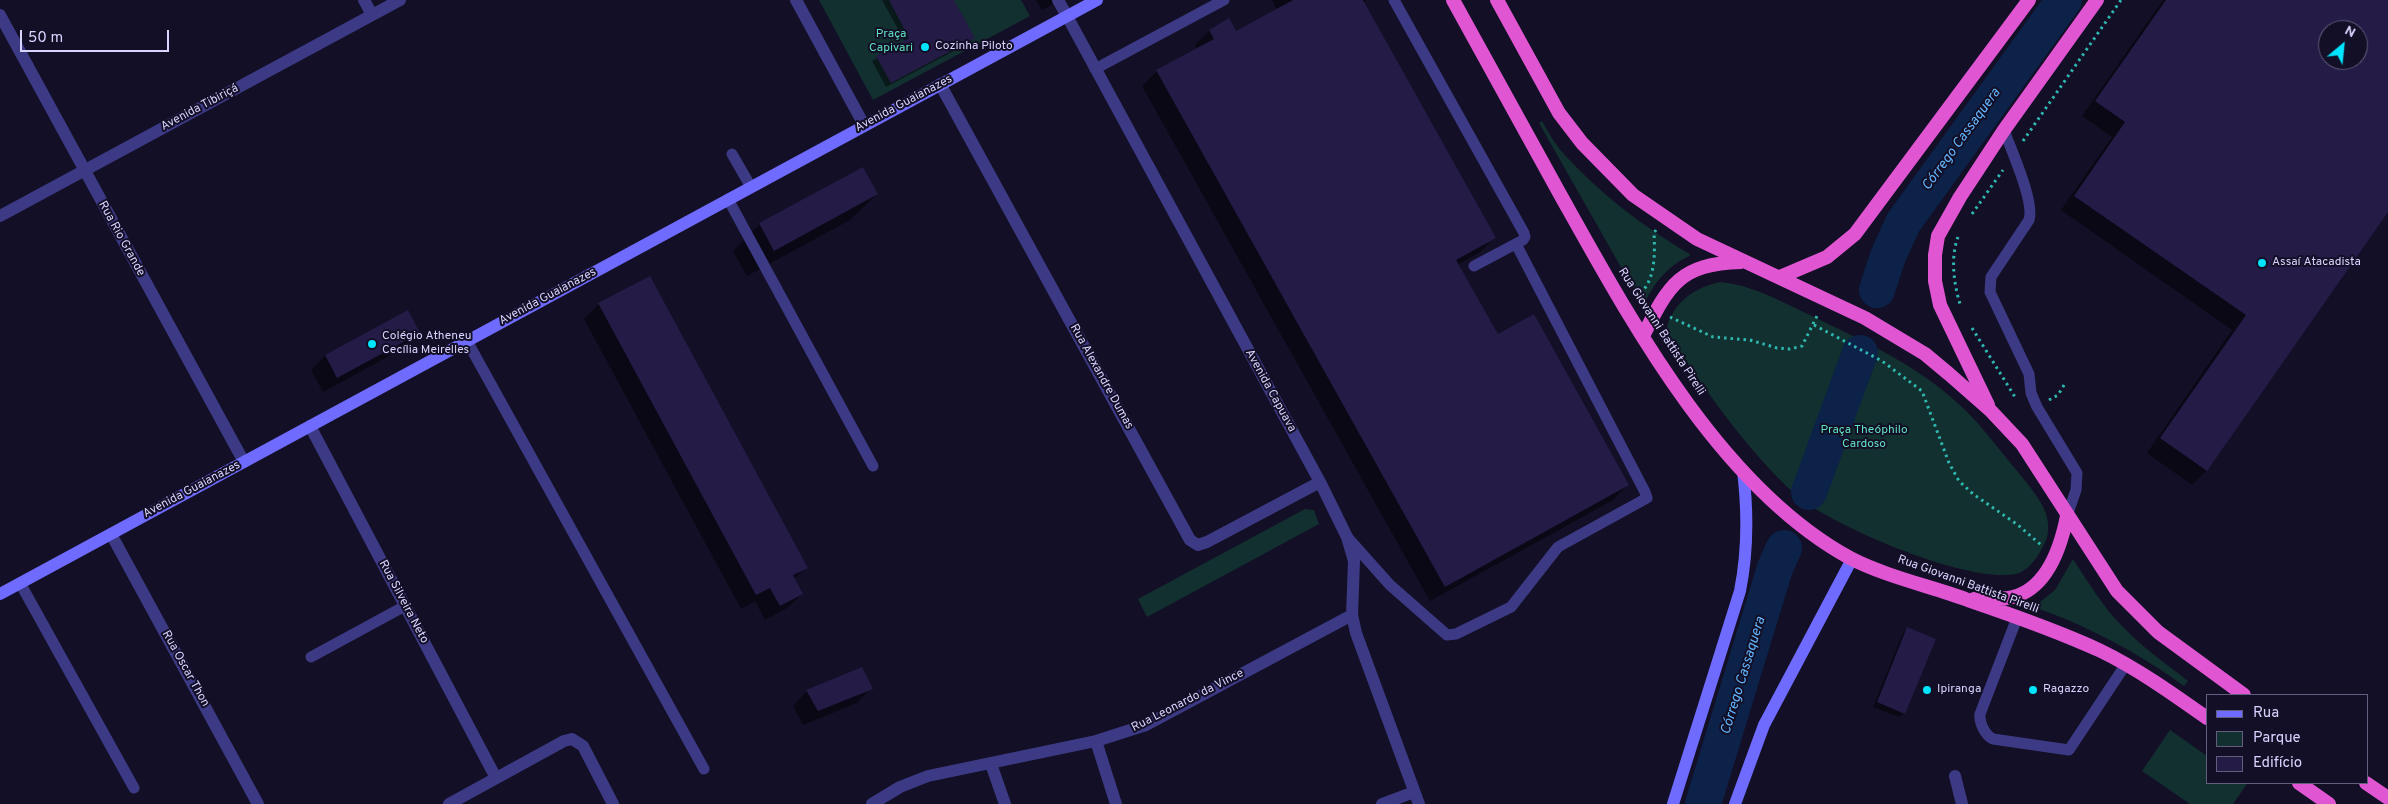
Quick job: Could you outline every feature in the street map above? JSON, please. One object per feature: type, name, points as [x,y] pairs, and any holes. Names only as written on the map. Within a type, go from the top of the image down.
[{"type":"highway","name":"Rua Giovanni Battista Pirelli","points":[[1453,0],[1623,304],[1643,336],[1685,399],[1743,470],[1789,516],[1814,536],[1852,559],[2076,640],[2126,664],[2206,717]]},
{"type":"highway","points":[[1497,0],[1559,113],[1582,143],[1633,195],[1697,239],[1865,318],[1896,335],[1931,359],[1990,410],[2022,444],[2044,474],[2067,516],[2117,591],[2158,632],[2243,694]]},
{"type":"highway","points":[[1780,277],[1827,257],[1855,234],[2029,0]]},
{"type":"highway","points":[[1990,410],[1940,305],[1935,281],[1935,255],[1938,236],[1947,218],[2004,130],[2097,0]]},
{"type":"highway","points":[[1643,336],[1658,306],[1672,285],[1686,274],[1721,263],[1745,262]]},
{"type":"highway","points":[[1968,600],[2013,597],[2027,590],[2044,575],[2057,555],[2067,516]]},
{"type":"highway","points":[[2300,784],[2329,804]]},
{"type":"highway","points":[[2367,784],[2388,798]]},
{"type":"main road","name":"Avenida Guaianazes","points":[[0,594],[1097,0]]},
{"type":"main road","points":[[1673,804],[1740,591],[1746,562],[1747,540],[1747,506],[1743,470]]},
{"type":"main road","points":[[1736,804],[1764,725],[1852,559]]},
{"type":"street","points":[[364,0],[372,15]]},
{"type":"street","name":"Avenida Tibiriçá","points":[[0,216],[400,0]]},
{"type":"street","points":[[796,0],[864,125]]},
{"type":"street","name":"Avenida Capuava","points":[[1058,0],[1320,482],[1346,537],[1354,561],[1352,615],[1356,633],[1416,798]]},
{"type":"street","name":"Rua Rio Grande","points":[[0,16],[244,462]]},
{"type":"street","name":"Rua Alexandre Dumas","points":[[940,84],[1190,540],[1198,545],[1207,542],[1320,482]]},
{"type":"street","name":"Rua Silveira Neto","points":[[310,426],[496,778]]},
{"type":"street","name":"Rua Oscar Thon","points":[[111,534],[258,804]]},
{"type":"street","name":"Rua Leonardo da Vince","points":[[872,804],[900,787],[928,776],[1096,742],[1146,724],[1352,615]]},
{"type":"street","points":[[449,804],[564,741],[572,739],[583,746],[613,804]]},
{"type":"street","points":[[1096,742],[1116,804]]},
{"type":"street","points":[[990,764],[1005,804]]},
{"type":"street","points":[[1955,776],[1962,804]]},
{"type":"street","points":[[1382,804],[1416,798]]},
{"type":"lane","points":[[1095,69],[1224,0]]},
{"type":"lane","points":[[1394,0],[1524,233],[1525,237],[1516,244],[1474,266]]},
{"type":"lane","points":[[2004,130],[2028,198],[2031,214],[2029,220],[1991,277],[1990,292],[2028,374],[2032,394],[2038,408],[2077,473],[2076,490],[2067,516]]},
{"type":"lane","points":[[732,154],[751,187]]},
{"type":"lane","points":[[728,199],[873,466]]},
{"type":"lane","points":[[1346,537],[1390,585],[1439,630],[1447,635],[1456,634],[1511,607],[1558,547],[1647,498],[1646,492],[1516,244]]},
{"type":"lane","points":[[467,341],[704,769]]},
{"type":"lane","points":[[20,583],[134,788]]},
{"type":"lane","points":[[311,658],[405,606]]},
{"type":"lane","points":[[2017,618],[1980,714],[1980,719],[1986,733],[1994,739],[2069,750],[2126,664]]},
{"type":"path","points":[[1623,304],[1641,294],[1652,273],[1655,258],[1654,233],[1665,217]]},
{"type":"path","points":[[1641,294],[1670,317],[1713,337],[1750,340],[1777,348],[1790,349],[1802,346],[1814,325],[1882,360],[1922,391],[1949,463],[1959,481],[1973,494],[2000,511],[2057,555]]},
{"type":"green space","name":"Praça Capivari","points":[[819,0],[1021,0],[1030,16],[873,100]]},
{"type":"green space","points":[[1542,121],[1560,149],[1607,196],[1656,233],[1691,255],[1675,264],[1662,276],[1643,306],[1539,123]]},
{"type":"green space","name":"Praça Theóphilo Cardoso","points":[[1720,282],[1744,287],[1767,295],[1872,346],[1928,379],[1963,408],[2029,486],[2045,510],[2048,528],[2047,537],[2032,563],[2019,573],[1998,575],[1970,571],[1938,563],[1904,551],[1840,523],[1797,496],[1760,459],[1727,418],[1666,331],[1673,312],[1685,298],[1701,288]]},
{"type":"green space","points":[[1305,509],[1314,510],[1319,524],[1147,617],[1138,599]]},
{"type":"green space","points":[[2073,559],[2109,611],[2130,634],[2188,681],[2184,686],[2112,641],[2054,614],[2034,607],[2055,590]]},
{"type":"green space","points":[[2170,730],[2206,755],[2206,784],[2247,784],[2233,804],[2190,804],[2142,771]]},
{"type":"building","name":"Cozinha Piloto","points":[[889,0],[954,0],[975,38],[891,83],[876,56],[909,38]]},
{"type":"building","points":[[1293,0],[1363,0],[1496,238],[1456,260],[1498,334],[1534,314],[1629,485],[1445,587],[1156,70],[1214,39],[1209,30],[1229,18],[1236,31]]},
{"type":"building","name":"Assaí Atacadista","points":[[2166,0],[2388,0],[2388,212],[2207,471],[2160,438],[2246,315],[2074,196],[2125,122],[2095,101]]},
{"type":"building","points":[[863,167],[878,194],[774,251],[759,223]]},
{"type":"building","points":[[650,276],[808,568],[793,575],[803,594],[780,606],[770,588],[756,595],[598,303]]},
{"type":"building","name":"Colégio Atheneu Cecília Meirelles","points":[[408,310],[420,333],[337,378],[325,355]]},
{"type":"building","points":[[1907,627],[1936,639],[1905,714],[1877,702]]},
{"type":"building","points":[[862,667],[873,689],[818,711],[806,690]]},
{"type":"waterway","name":"Córrego Cassaquera","points":[[1877,290],[1888,256],[1903,223],[2064,0]]},
{"type":"waterway","name":"Córrego Cassaquera","points":[[1809,492],[1860,353]]},
{"type":"waterway","name":"Córrego Cassaquera","points":[[1703,804],[1775,568],[1784,548]]},
{"type":"waterway","points":[[1760,564],[1775,568]]},
{"type":"place","name":"Cozinha Piloto","points":[[925,47]]},
{"type":"place","name":"Assaí Atacadista","points":[[2262,263]]},
{"type":"place","name":"Colégio Atheneu Cecília Meirelles","points":[[372,344]]},
{"type":"place","name":"Ipiranga","points":[[1927,690]]},
{"type":"place","name":"Ragazzo","points":[[2033,690]]}]
